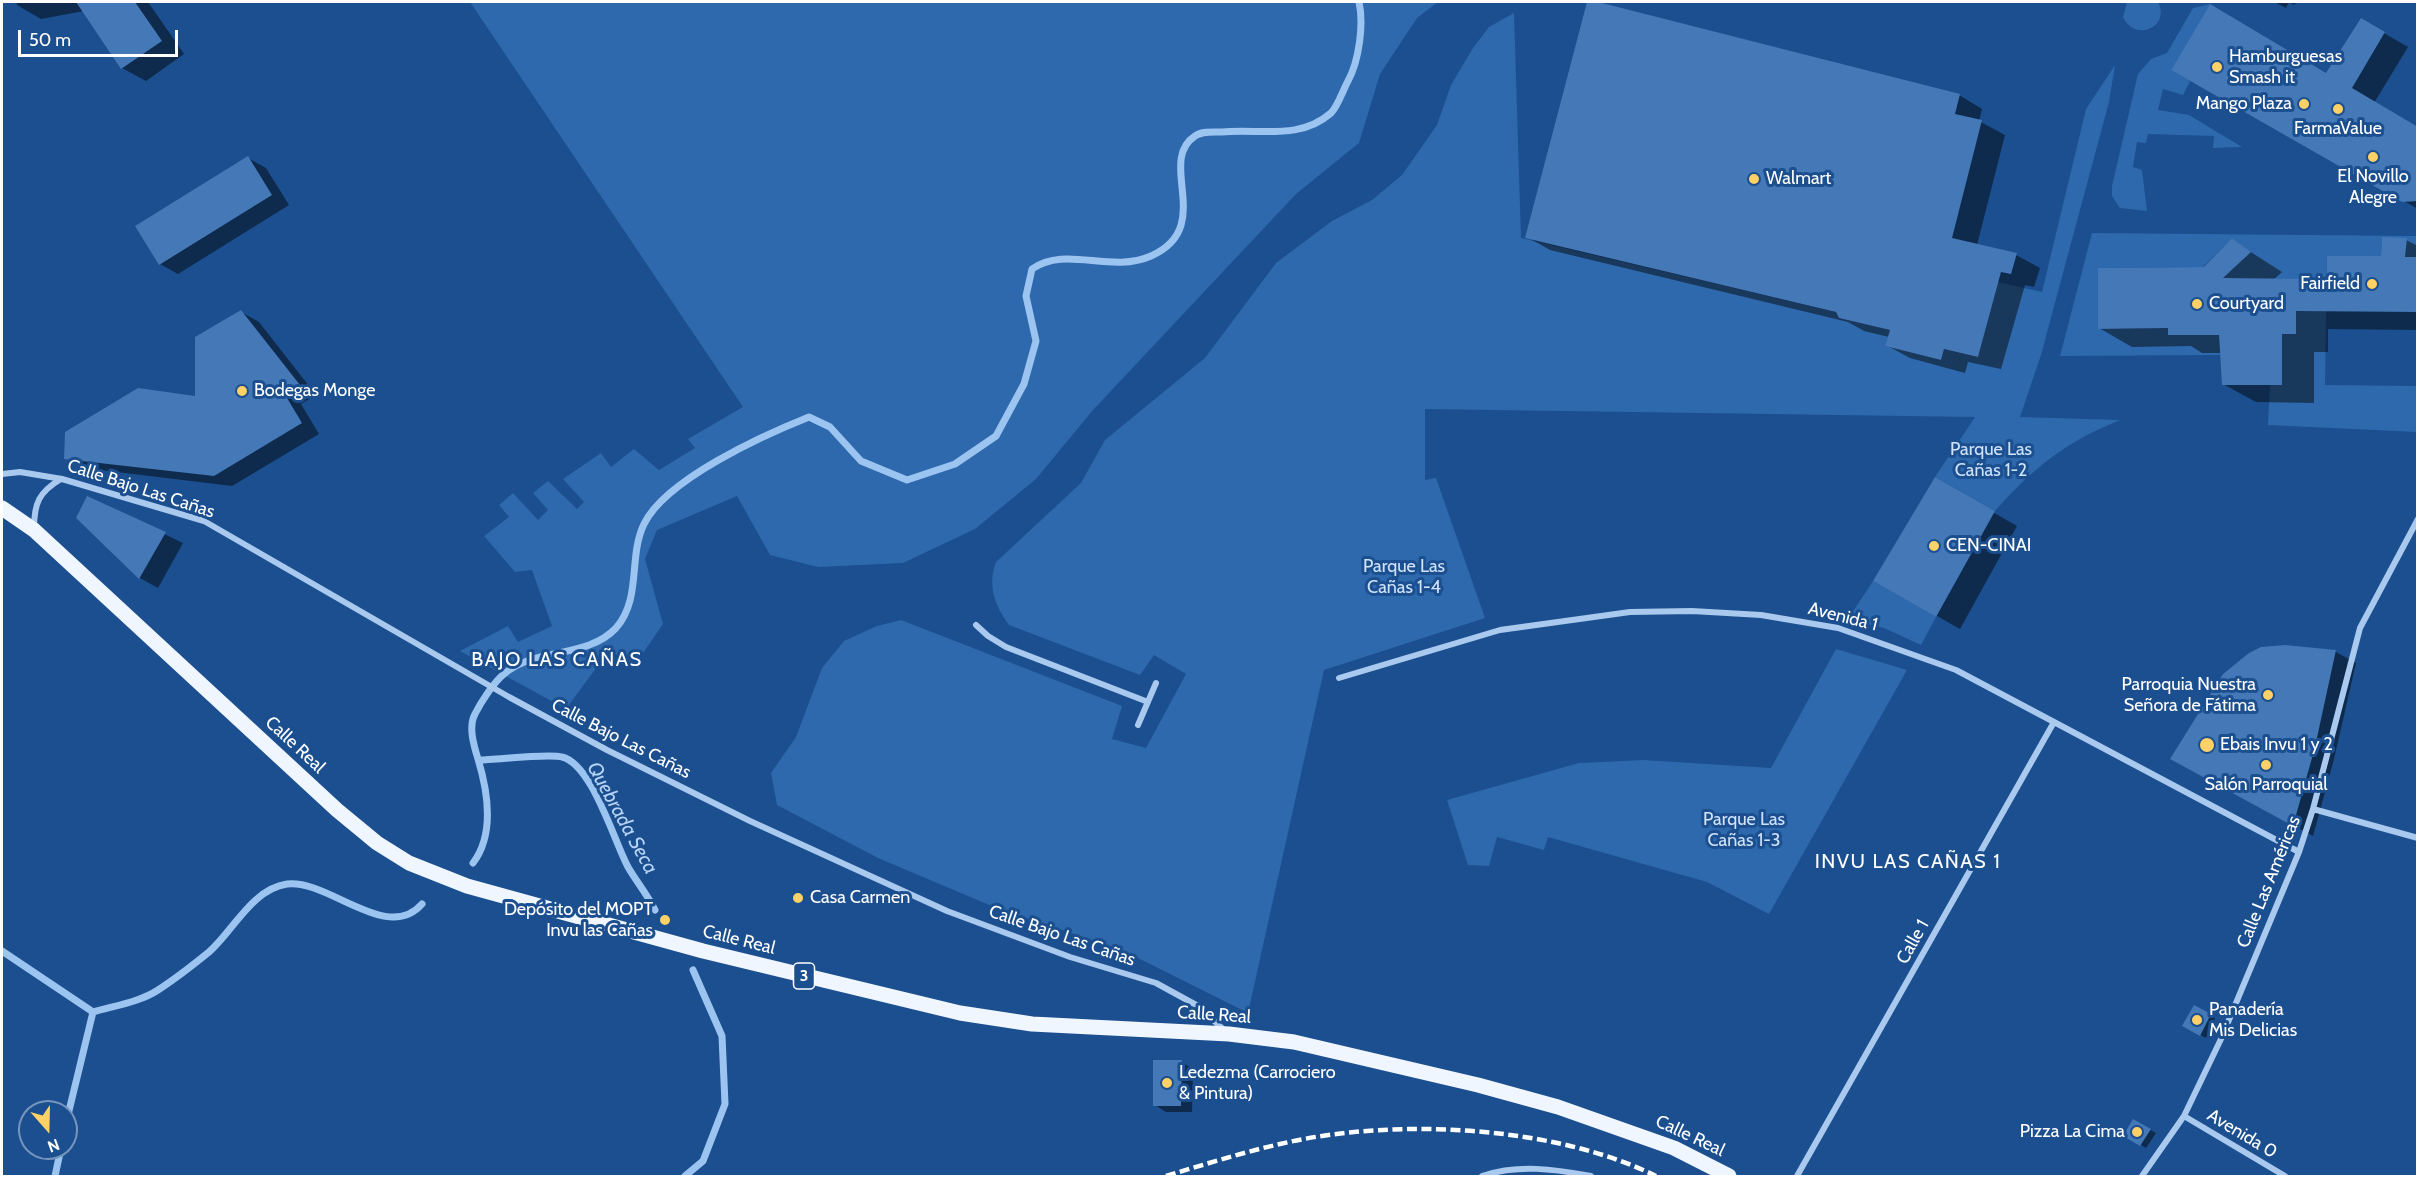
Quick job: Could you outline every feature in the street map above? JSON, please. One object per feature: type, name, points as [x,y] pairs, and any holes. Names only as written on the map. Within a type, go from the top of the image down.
[{"type":"main road","name":"Calle Real","points":[[2,508],[34,530],[337,810],[377,843],[409,862],[467,886],[633,933],[960,1013],[1032,1024],[1229,1034],[1294,1042],[1478,1085],[1546,1104],[1674,1148],[1729,1176]]},
{"type":"street","name":"Calle Bajo Las Cañas","points":[[2,474],[20,472],[62,478],[204,521],[509,697],[608,750],[750,821],[947,911],[1070,957],[1156,983],[1198,1006],[1229,1034]]},
{"type":"street","points":[[34,530],[38,498],[46,488],[62,478]]},
{"type":"street","name":"Calle Las Américas","points":[[2142,1176],[2184,1116],[2222,1040],[2299,852],[2313,809],[2360,628],[2418,519]]},
{"type":"street","name":"Avenida 1","points":[[1339,678],[1500,630],[1630,612],[1692,610],[1761,615],[1838,628],[1956,670],[2299,852]]},
{"type":"street","points":[[976,624],[1006,647],[1148,702]]},
{"type":"street","points":[[1138,725],[1156,683]]},
{"type":"street","name":"Calle 1","points":[[1797,1176],[2054,722]]},
{"type":"street","points":[[2313,809],[2418,838]]},
{"type":"street","name":"Avenida 0","points":[[2184,1116],[2285,1176]]},
{"type":"street","points":[[1482,1176],[1524,1168],[1591,1176]]},
{"type":"green space","points":[[470,2],[1438,2],[1417,18],[1380,74],[1359,143],[1296,194],[1093,410],[1036,479],[975,529],[903,563],[818,567],[770,555],[737,496],[657,530],[645,559],[663,624],[632,669],[610,649],[566,709],[460,651],[508,626],[518,642],[552,626],[532,570],[515,572],[484,536],[509,517],[499,505],[513,493],[538,520],[548,510],[533,493],[548,481],[577,509],[584,502],[563,479],[601,453],[611,467],[634,449],[659,470],[695,448],[688,439],[743,407]]},
{"type":"green space","points":[[2127,2],[2158,2],[2161,11],[2160,19],[2150,29],[2135,29],[2128,25],[2123,17]]},
{"type":"green space","points":[[2210,4],[2171,70],[2190,81],[2183,95],[2163,89],[2158,110],[2189,115],[2242,147],[2213,148],[2214,136],[2148,134],[2146,143],[2137,142],[2133,167],[2142,170],[2147,211],[2120,208],[2112,196],[2112,186],[2138,74],[2151,59],[2167,53],[2193,8]]},
{"type":"green space","points":[[1514,13],[1521,238],[1836,312],[1839,318],[1890,330],[1885,346],[1941,360],[1944,349],[1978,357],[1998,282],[2042,292],[2086,109],[2115,65],[2109,102],[2041,355],[2020,417],[2120,420],[2083,437],[2052,457],[2023,481],[1995,511],[1935,477],[1975,417],[1425,409],[1425,480],[1436,478],[1485,618],[1324,670],[1248,1013],[1122,950],[994,907],[878,858],[777,805],[771,773],[796,737],[822,668],[844,641],[877,626],[901,620],[1122,706],[1112,739],[1146,748],[1186,674],[1154,655],[1140,675],[1009,625],[996,603],[992,587],[996,562],[1081,483],[1105,440],[1205,358],[1276,263],[1332,221],[1372,200],[1402,175],[1437,125],[1451,85],[1473,48],[1489,27]]},
{"type":"green space","points":[[2092,233],[2417,236],[2417,257],[2405,257],[2382,237],[2381,256],[2327,256],[2325,385],[2417,386],[2417,432],[2268,425],[2270,385],[2296,279],[2223,278],[2250,252],[2232,238],[2191,279],[2191,267],[2098,268],[2098,329],[2168,328],[2168,335],[2219,335],[2220,355],[2060,356]]},
{"type":"green space","points":[[1873,581],[1936,617],[1921,645],[1884,628],[1848,619]]},
{"type":"green space","name":"Parque Las Cañas 1-3","points":[[1836,649],[1907,670],[1769,914],[1707,882],[1548,837],[1544,850],[1497,837],[1489,866],[1468,865],[1447,800],[1579,763],[1644,760],[1771,768]]},
{"type":"building","points":[[76,2],[135,2],[162,41],[121,69]]},
{"type":"building","name":"Walmart","points":[[1587,2],[1598,2],[1960,94],[1955,114],[1982,120],[1952,238],[2017,253],[2011,274],[2001,272],[1978,357],[1944,349],[1941,360],[1885,346],[1890,330],[1839,318],[1836,312],[1525,238]]},
{"type":"building","name":"Mango Plaza","points":[[2210,4],[2326,73],[2361,18],[2385,32],[2352,88],[2418,127],[2418,201],[2402,202],[2171,70]]},
{"type":"building","points":[[248,156],[272,195],[159,265],[135,226]]},
{"type":"building","name":"Courtyard","points":[[2382,237],[2407,238],[2405,257],[2418,257],[2418,312],[2296,311],[2296,334],[2282,334],[2282,385],[2222,385],[2219,335],[2168,335],[2168,328],[2098,329],[2098,268],[2204,267],[2232,238],[2251,252],[2223,278],[2327,279],[2327,256],[2381,256]]},
{"type":"building","name":"Bodegas Monge","points":[[241,310],[300,385],[284,393],[302,423],[214,476],[64,459],[65,432],[138,388],[195,396],[195,337]]},
{"type":"building","name":"CEN-CINAI","points":[[1935,477],[1995,511],[1936,617],[1873,581]]},
{"type":"building","points":[[87,496],[166,532],[139,579],[76,518]]},
{"type":"building","points":[[2285,645],[2336,650],[2315,747],[2293,826],[2170,759],[2223,674],[2249,653],[2261,647]]},
{"type":"building","name":"Panadería Mis Delicias","points":[[2194,1005],[2211,1014],[2200,1036],[2182,1026]]},
{"type":"building","name":"Ledezma (Carrociero & Pintura)","points":[[1153,1060],[1182,1060],[1181,1106],[1153,1106]]},
{"type":"building","name":"Pizza La Cima","points":[[2133,1119],[2151,1129],[2140,1146],[2123,1136]]},
{"type":"waterway","points":[[473,863],[480,852],[487,826],[485,785],[472,736],[475,714],[496,682],[517,666],[530,660],[591,644],[604,638],[616,628],[629,604],[639,537],[644,524],[656,507],[694,475],[718,460],[809,417],[830,427],[861,461],[907,480],[955,464],[996,436],[1024,384],[1036,341],[1026,296],[1032,269],[1045,262],[1059,259],[1120,262],[1136,261],[1151,256],[1170,244],[1180,229],[1183,212],[1181,162],[1185,147],[1195,136],[1208,132],[1292,130],[1319,122],[1331,113],[1352,73],[1358,53],[1361,31],[1359,2]]},
{"type":"waterway","name":"Quebrada Seca","points":[[479,760],[555,756],[573,763],[583,773],[592,788],[628,867],[655,910]]},
{"type":"waterway","points":[[2,951],[93,1012],[143,998],[164,986],[209,952],[253,902],[275,887],[287,884],[303,885],[375,914],[392,917],[408,914],[422,904]]},
{"type":"waterway","name":"Quebrada Seca","points":[[685,1176],[703,1161],[725,1104],[722,1036],[693,970]]},
{"type":"waterway","points":[[72,1100],[93,1012]]},
{"type":"waterway","points":[[55,1176],[58,1160]]},
{"type":"railway","points":[[1166,1176],[1289,1142],[1378,1130],[1426,1129],[1476,1131],[1571,1146],[1616,1159],[1656,1176]]},
{"type":"place","name":"Hamburguesas Smash it","points":[[2217,67]]},
{"type":"place","name":"Mango Plaza","points":[[2304,104]]},
{"type":"place","name":"FarmaValue","points":[[2338,109]]},
{"type":"place","name":"El Novillo Alegre","points":[[2373,157]]},
{"type":"place","name":"Walmart","points":[[1754,179]]},
{"type":"place","name":"Fairfield","points":[[2372,284]]},
{"type":"place","name":"Courtyard","points":[[2197,304]]},
{"type":"place","name":"Bodegas Monge","points":[[242,391]]},
{"type":"place","name":"CEN-CINAI","points":[[1934,546]]},
{"type":"place","name":"Parroquia Nuestra Señora de Fátima","points":[[2268,695]]},
{"type":"place","name":"Ebais Invu 1 y 2","points":[[2207,745]]},
{"type":"place","name":"Salón Parroquial","points":[[2266,765]]},
{"type":"place","name":"Casa Carmen","points":[[798,898]]},
{"type":"place","name":"Depósito del MOPT Invu las Cañas","points":[[665,920]]},
{"type":"place","name":"Panadería Mis Delicias","points":[[2197,1020]]},
{"type":"place","name":"Ledezma (Carrociero & Pintura)","points":[[1167,1083]]},
{"type":"place","name":"Pizza La Cima","points":[[2137,1132]]},
{"type":"district","name":"BAJO LAS CAÑAS","points":[[557,660]]},
{"type":"district","name":"INVU LAS CAÑAS 1","points":[[1908,862]]},
{"type":"park label","name":"Parque Las Cañas 1-2","points":[[1991,460]]},
{"type":"park label","name":"Parque Las Cañas 1-4","points":[[1404,577]]}]
